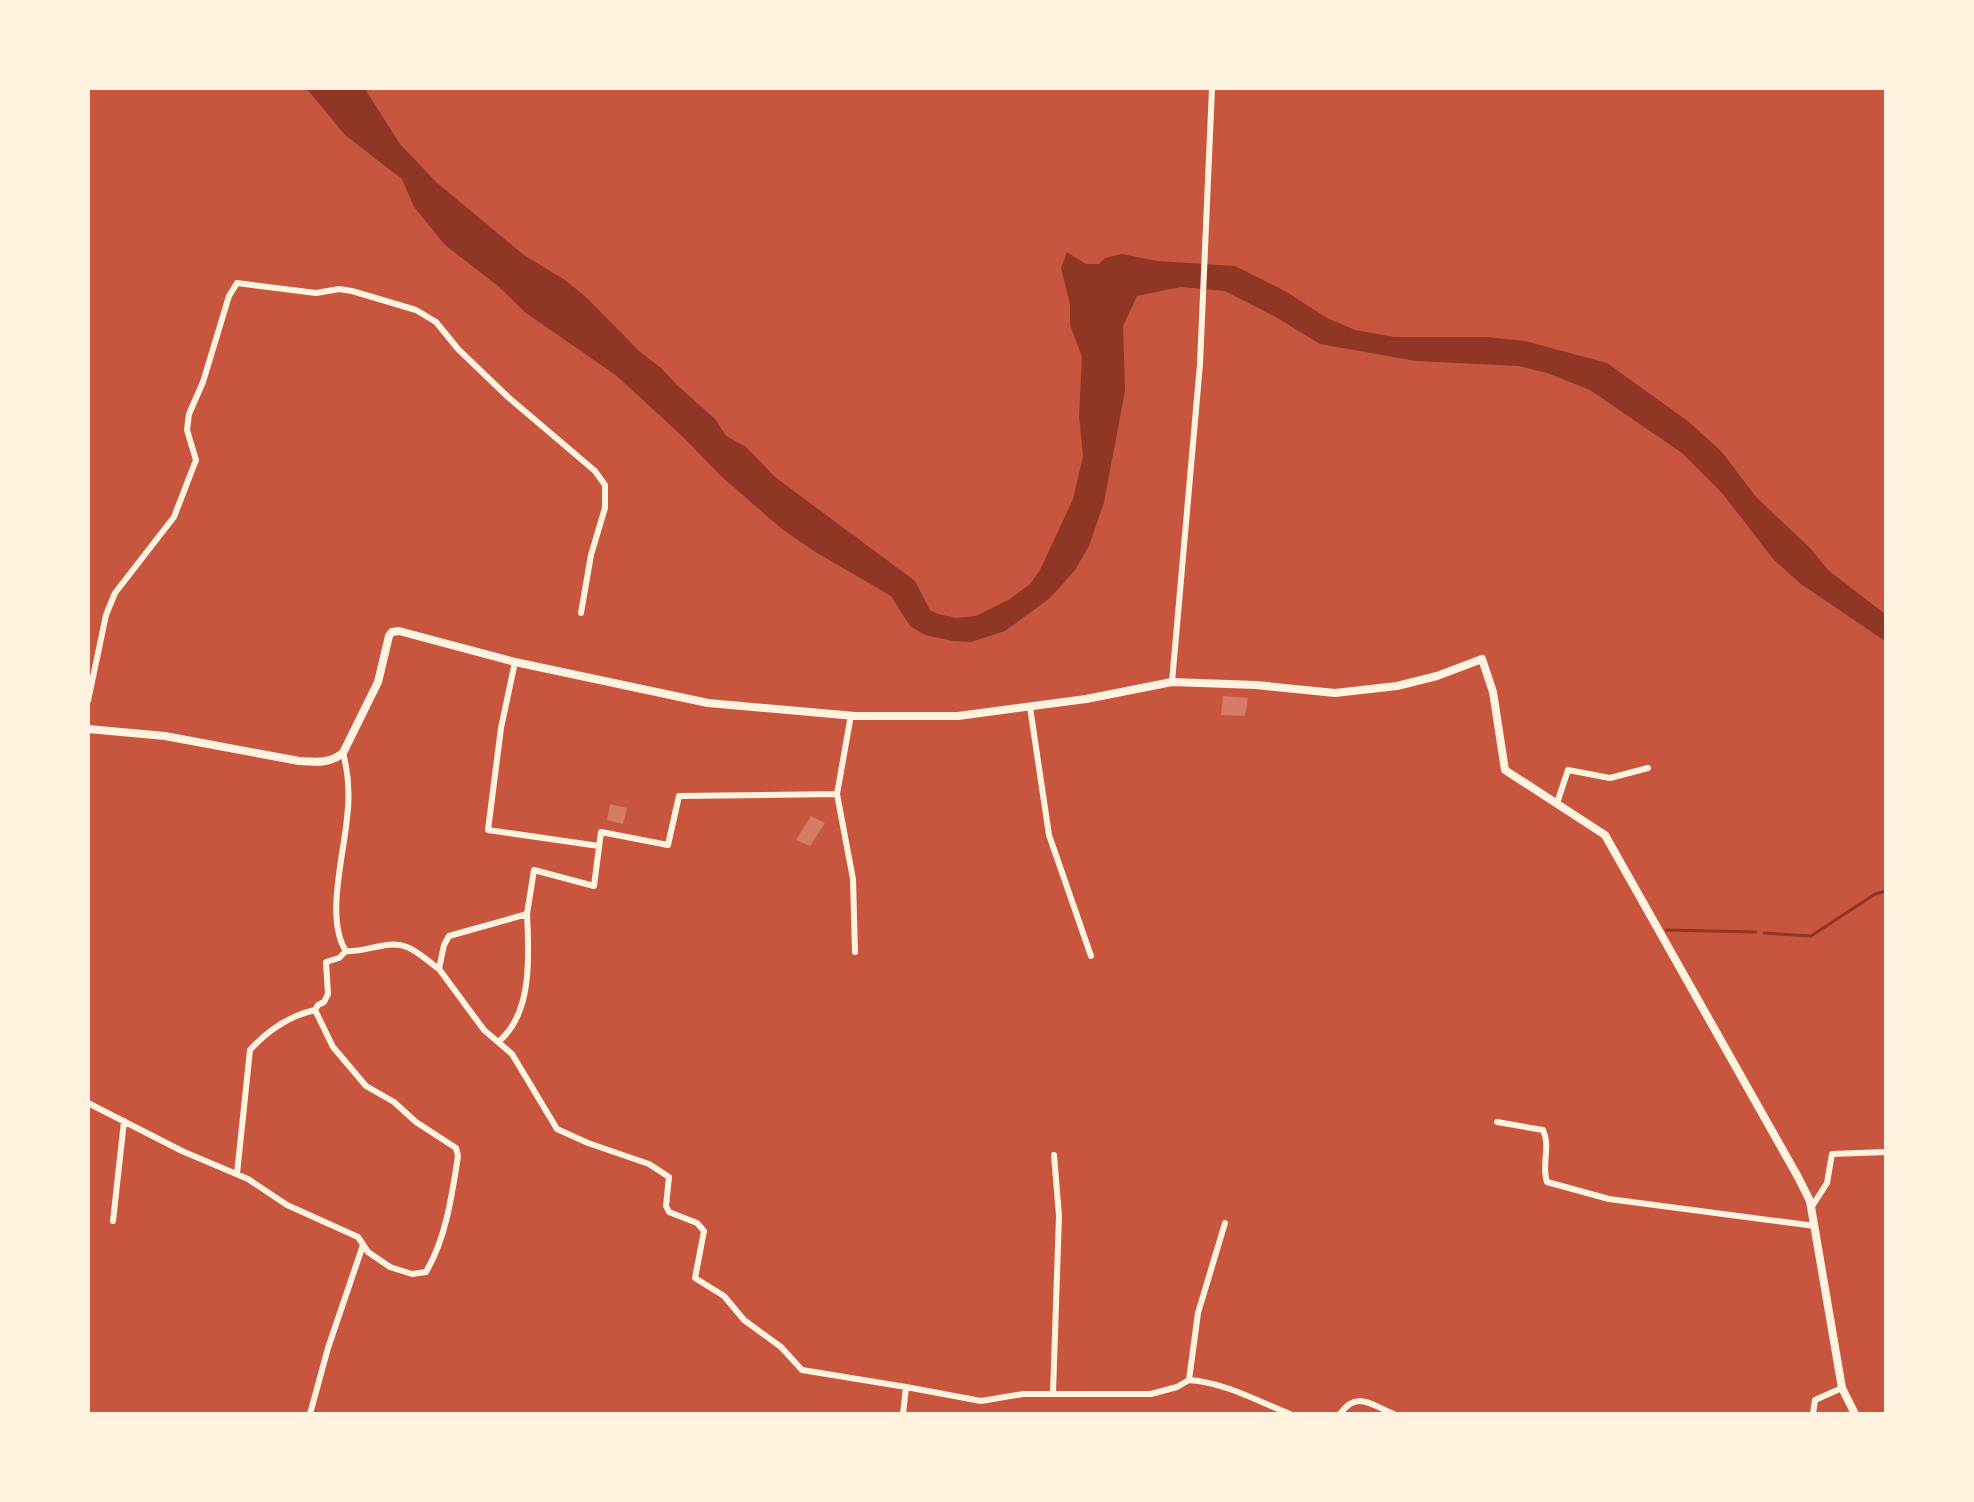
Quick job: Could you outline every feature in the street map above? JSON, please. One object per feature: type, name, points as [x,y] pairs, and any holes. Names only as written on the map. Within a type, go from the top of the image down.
[{"type":"main road","points":[[88,729],[165,736],[299,761],[335,760],[343,753],[378,682],[384,646],[392,632],[399,631],[515,662],[708,703],[851,716],[958,716],[1086,699],[1172,682],[1256,685],[1335,693],[1397,686],[1437,676],[1482,659],[1493,692],[1504,770],[1605,835],[1798,1177],[1811,1208],[1815,1226],[1842,1388],[1855,1413]]},
{"type":"street","points":[[1172,682],[1200,364],[1209,222],[1212,88]]},
{"type":"street","points":[[88,701],[106,615],[115,593],[174,517],[196,460],[187,430],[189,414],[204,382],[229,296],[237,283],[316,293],[339,289],[416,310],[436,322],[458,349],[508,397],[595,471],[605,485],[605,508],[591,555],[581,613]]},
{"type":"street","points":[[515,662],[501,728],[488,830],[599,846]]},
{"type":"street","points":[[1030,707],[1049,835],[1091,956]]},
{"type":"street","points":[[851,716],[837,794],[853,879],[855,952]]},
{"type":"street","points":[[343,753],[348,775],[348,815],[336,922],[346,951]]},
{"type":"street","points":[[1557,803],[1569,770],[1610,778],[1647,768]]},
{"type":"street","points":[[498,1042],[507,1035],[522,1002],[528,945],[527,914],[534,870],[594,886],[601,832],[668,845],[679,795],[837,794]]},
{"type":"street","points":[[440,969],[444,945],[449,936],[527,914]]},
{"type":"street","points":[[237,1174],[250,1050],[259,1040],[294,1015],[315,1010],[324,1002],[328,994],[326,962],[339,958],[346,951],[397,945],[407,947],[440,969],[484,1030],[512,1054],[557,1129],[588,1143],[650,1164],[669,1177],[666,1206],[669,1212],[697,1223],[704,1231],[695,1278],[724,1296],[744,1320],[781,1347],[802,1370],[981,1401],[1023,1394],[1151,1394],[1177,1387],[1189,1380],[1211,1382],[1232,1388],[1290,1413]]},
{"type":"street","points":[[88,1104],[182,1151],[237,1174],[287,1204],[358,1237],[368,1252],[390,1267],[412,1274],[426,1272],[434,1259],[442,1231],[459,1156],[456,1148],[416,1122],[394,1102],[366,1086],[333,1047],[315,1010]]},
{"type":"street","points":[[113,1221],[124,1121]]},
{"type":"street","points":[[1497,1122],[1542,1130],[1547,1139],[1543,1173],[1546,1182],[1609,1199],[1815,1226]]},
{"type":"street","points":[[1811,1208],[1827,1183],[1833,1154],[1886,1152]]},
{"type":"street","points":[[1053,1393],[1059,1216],[1054,1155]]},
{"type":"street","points":[[1189,1380],[1198,1313],[1225,1223]]},
{"type":"street","points":[[310,1413],[337,1320],[363,1245]]},
{"type":"street","points":[[903,1413],[906,1387]]},
{"type":"street","points":[[1813,1413],[1815,1400],[1842,1388]]},
{"type":"street","points":[[1340,1413],[1350,1401],[1357,1399],[1394,1413]]},
{"type":"shaded area","points":[[307,89],[365,89],[400,144],[436,182],[524,255],[565,280],[587,298],[639,351],[661,368],[716,420],[726,436],[746,447],[775,477],[915,581],[930,610],[938,614],[956,618],[976,616],[1010,599],[1030,584],[1040,570],[1073,499],[1083,456],[1079,416],[1082,357],[1070,325],[1070,304],[1061,268],[1067,252],[1086,264],[1099,264],[1105,258],[1122,254],[1157,261],[1235,266],[1285,291],[1327,318],[1355,330],[1394,337],[1487,337],[1525,341],[1607,363],[1689,422],[1722,452],[1756,497],[1810,548],[1828,570],[1885,614],[1885,641],[1801,584],[1774,560],[1722,493],[1682,453],[1590,390],[1547,373],[1519,366],[1416,361],[1320,344],[1274,316],[1225,291],[1181,287],[1137,296],[1123,326],[1125,391],[1104,502],[1089,546],[1075,570],[1050,598],[1005,631],[971,642],[925,635],[910,626],[891,596],[814,551],[782,529],[722,477],[617,376],[526,313],[498,286],[445,245],[414,207],[402,179],[345,135]]},
{"type":"building","points":[[1223,696],[1248,698],[1245,716],[1221,715]]},
{"type":"building","points":[[610,804],[627,808],[623,824],[607,820]]},
{"type":"building","points":[[811,816],[825,823],[810,846],[796,840]]},
{"type":"waterway","points":[[1764,933],[1811,936],[1875,894],[1886,891]]},
{"type":"waterway","points":[[1666,930],[1756,932]]}]
